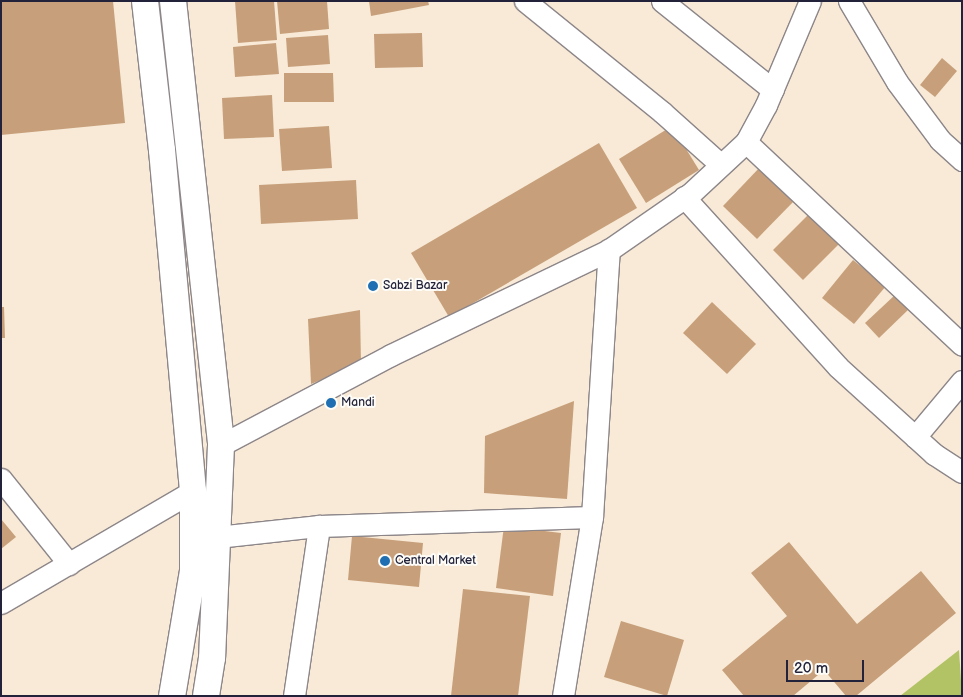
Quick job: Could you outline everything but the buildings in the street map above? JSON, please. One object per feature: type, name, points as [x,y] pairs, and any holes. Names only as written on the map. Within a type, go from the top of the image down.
[{"type":"street","points":[[145,1],[162,150],[193,491],[193,571],[172,696]]},
{"type":"street","points":[[173,1],[220,445],[212,658],[206,696]]},
{"type":"street","points":[[525,1],[662,112],[721,165]]},
{"type":"street","points":[[662,1],[773,90]]},
{"type":"street","points":[[220,445],[383,360],[609,250],[684,197],[746,142],[773,90],[810,1]]},
{"type":"street","points":[[849,1],[897,82],[940,140],[962,160]]},
{"type":"street","points":[[746,142],[962,345]]},
{"type":"street","points":[[684,197],[838,367],[915,436],[962,472]]},
{"type":"street","points":[[563,696],[592,517],[609,250]]},
{"type":"street","points":[[915,436],[962,381]]},
{"type":"street","points":[[1,479],[69,564]]},
{"type":"street","points":[[1,603],[193,491]]},
{"type":"street","points":[[217,536],[319,526],[592,517]]},
{"type":"street","points":[[294,696],[319,526]]},
{"type":"green space","points":[[959,650],[962,696],[900,696]]},
{"type":"place","name":"Sabzi Bazar","points":[[373,286]]},
{"type":"place","name":"Mandi","points":[[331,403]]},
{"type":"place","name":"Central Market","points":[[385,561]]}]
